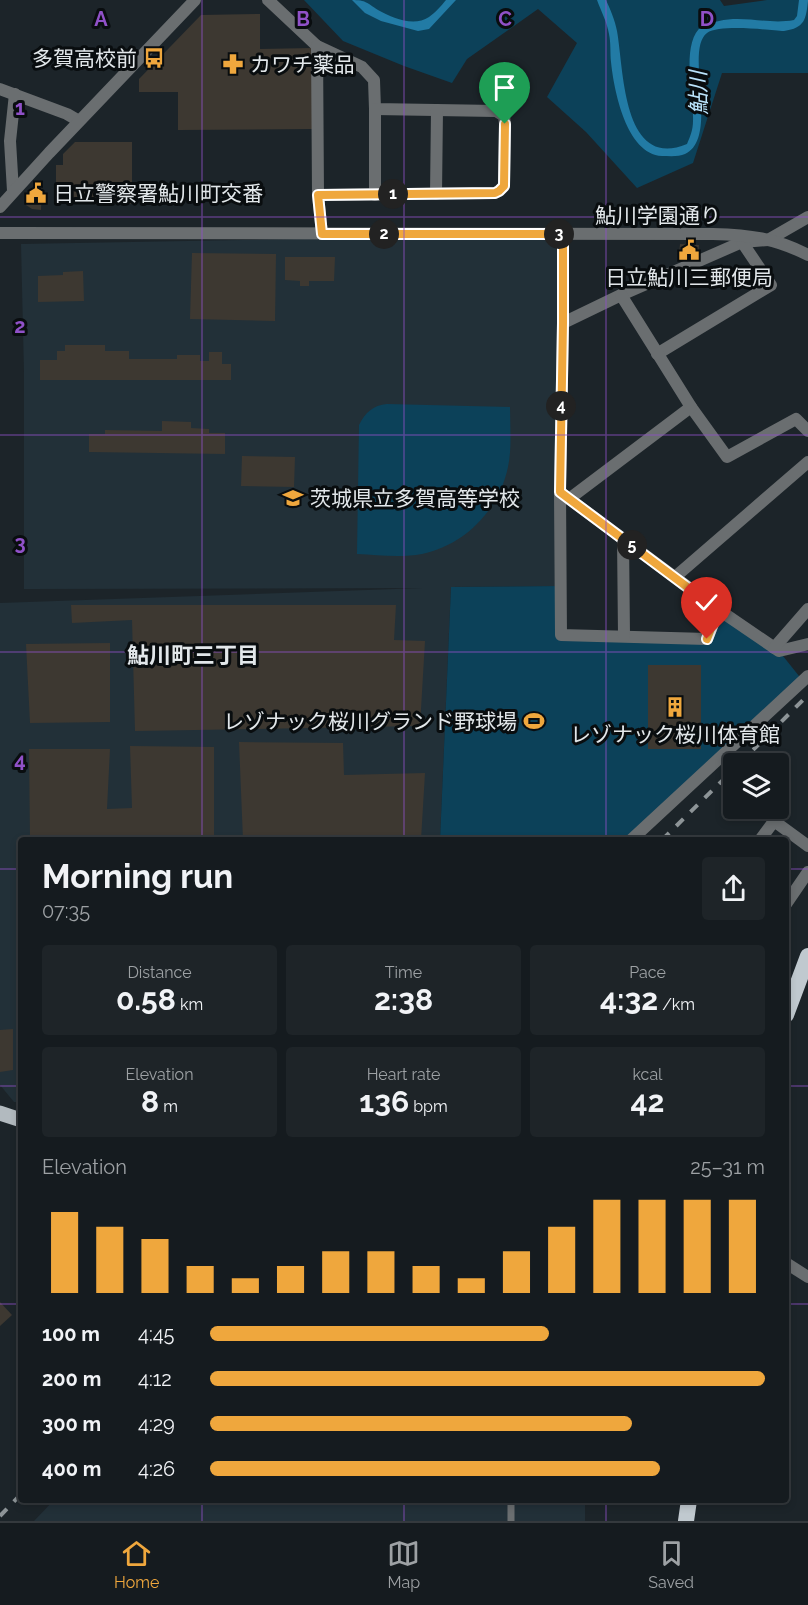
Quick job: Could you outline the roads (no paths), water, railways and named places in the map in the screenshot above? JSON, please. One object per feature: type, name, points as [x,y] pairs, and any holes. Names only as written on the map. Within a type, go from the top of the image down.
[{"type":"highway","points":[[789,1004],[808,956]]},
{"type":"highway","points":[[686,1521],[689,1503]]},
{"type":"main road","points":[[0,1108],[18,1109]]},
{"type":"main road","points":[[0,1113],[18,1119]]},
{"type":"street","points":[[0,207],[195,0]]},
{"type":"street","points":[[268,0],[317,46],[362,67],[374,81],[375,195]]},
{"type":"street","points":[[317,46],[318,195],[322,234]]},
{"type":"street","points":[[0,89],[67,114],[79,121]]},
{"type":"street","points":[[13,191],[10,141],[15,94]]},
{"type":"street","points":[[318,195],[495,193],[504,186],[505,124],[504,116],[496,111],[375,109]]},
{"type":"street","points":[[436,194],[437,110]]},
{"type":"street","points":[[563,323],[742,242],[768,240],[808,217]]},
{"type":"street","name":"鮎川学園通り","points":[[0,233],[713,234],[740,235],[768,240],[788,245],[808,255]]},
{"type":"street","points":[[563,234],[564,495],[561,634],[707,639],[718,610]]},
{"type":"street","points":[[657,354],[771,285],[742,242]]},
{"type":"street","points":[[621,295],[691,407],[727,457],[796,419],[808,431]]},
{"type":"street","points":[[564,495],[691,407]]},
{"type":"street","points":[[675,577],[808,462]]},
{"type":"street","points":[[564,495],[718,610],[774,648],[779,651],[808,644]]},
{"type":"street","points":[[623,538],[624,636]]},
{"type":"street","points":[[774,648],[808,609]]},
{"type":"street","points":[[633,837],[808,676]]},
{"type":"street","points":[[762,837],[774,821],[808,846]]},
{"type":"street","points":[[789,900],[808,872]]},
{"type":"street","points":[[789,1265],[808,1277]]},
{"type":"lane","points":[[511,1503],[511,1521]]},
{"type":"water","points":[[352,0],[363,1],[390,16],[417,21],[429,17],[446,0],[456,0],[429,29],[418,31],[381,21],[365,13]]},
{"type":"water","name":"鮎川","points":[[597,0],[606,0],[615,23],[625,91],[630,112],[638,130],[650,143],[666,148],[687,144],[691,133],[693,111],[691,45],[695,34],[702,26],[728,19],[794,20],[797,16],[799,0],[808,1],[803,22],[791,30],[733,28],[713,30],[707,33],[701,42],[699,57],[701,113],[700,131],[695,145],[680,156],[662,156],[650,153],[639,144],[624,119],[615,88],[608,30]]},
{"type":"railway","points":[[750,753],[808,695]]},
{"type":"railway","points":[[665,837],[723,780]]},
{"type":"railway","points":[[0,1516],[18,1497]]},
{"type":"place","name":"多賀高校前","points":[[154,58]]},
{"type":"place","name":"カワチ薬品","points":[[233,64]]},
{"type":"place","name":"日立警察署鮎川町交番","points":[[36,193]]},
{"type":"place","name":"日立鮎川三郵便局","points":[[689,250]]},
{"type":"place","name":"茨城県立多賀高等学校","points":[[293,498]]},
{"type":"place","name":"レゾナック桜川体育館","points":[[675,707]]},
{"type":"place","name":"レゾナック桜川グランド野球場","points":[[534,721]]},
{"type":"district","name":"鮎川町三丁目","points":[[193,655]]}]
